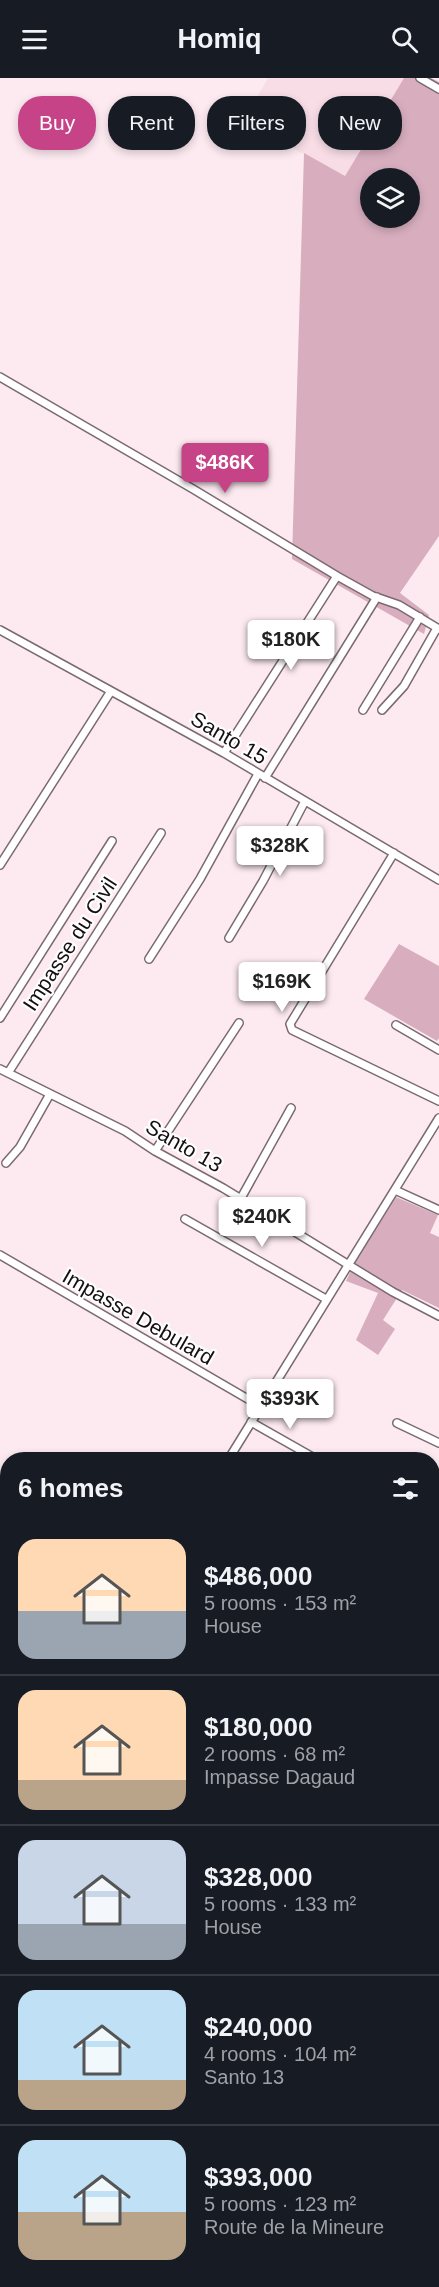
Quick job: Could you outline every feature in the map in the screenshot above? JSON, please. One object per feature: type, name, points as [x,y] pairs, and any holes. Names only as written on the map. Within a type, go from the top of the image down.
[{"type":"street","points":[[420,78],[439,89]]},
{"type":"street","points":[[0,377],[337,576],[377,597],[399,605],[438,628],[404,686],[382,710]]},
{"type":"street","points":[[224,753],[337,576]]},
{"type":"street","points":[[149,959],[261,776],[377,597]]},
{"type":"street","points":[[363,710],[420,617]]},
{"type":"street","name":"Santo 15","points":[[0,630],[224,753],[439,880]]},
{"type":"street","points":[[0,865],[111,691]]},
{"type":"street","points":[[229,938],[263,881],[305,801]]},
{"type":"street","name":"Impasse du Civil","points":[[8,1073],[161,832]]},
{"type":"street","points":[[0,1018],[112,841]]},
{"type":"street","points":[[394,853],[290,1027],[439,1101]]},
{"type":"street","points":[[155,1151],[239,1023]]},
{"type":"street","points":[[396,1025],[439,1050]]},
{"type":"street","name":"Santo 13","points":[[0,1069],[125,1131],[348,1265],[439,1316]]},
{"type":"street","points":[[6,1163],[20,1147],[50,1094]]},
{"type":"street","points":[[240,1200],[291,1108]]},
{"type":"street","points":[[233,1452],[326,1299],[438,1123]]},
{"type":"street","points":[[395,1190],[439,1210]]},
{"type":"street","points":[[185,1219],[326,1299]]},
{"type":"street","name":"Impasse Debulard","points":[[0,1255],[260,1406]]},
{"type":"street","points":[[251,1422],[304,1452]]},
{"type":"street","points":[[397,1423],[439,1443]]},
{"type":"shaded area","points":[[268,78],[404,78],[393,96],[318,96],[318,150],[361,150],[345,176],[296,150],[306,150],[306,96],[258,96]]},
{"type":"shaded area","points":[[404,78],[431,78],[439,82],[439,536],[400,593],[429,615],[424,634],[292,559],[304,153],[345,176],[361,150],[402,150],[402,96],[393,96]]},
{"type":"shaded area","points":[[399,944],[439,966],[439,1038],[437,1041],[364,999]]},
{"type":"shaded area","points":[[396,1197],[438,1215],[430,1233],[439,1237],[439,1308],[402,1290],[383,1320],[395,1329],[378,1355],[356,1340],[378,1293],[346,1281],[354,1264]]}]
